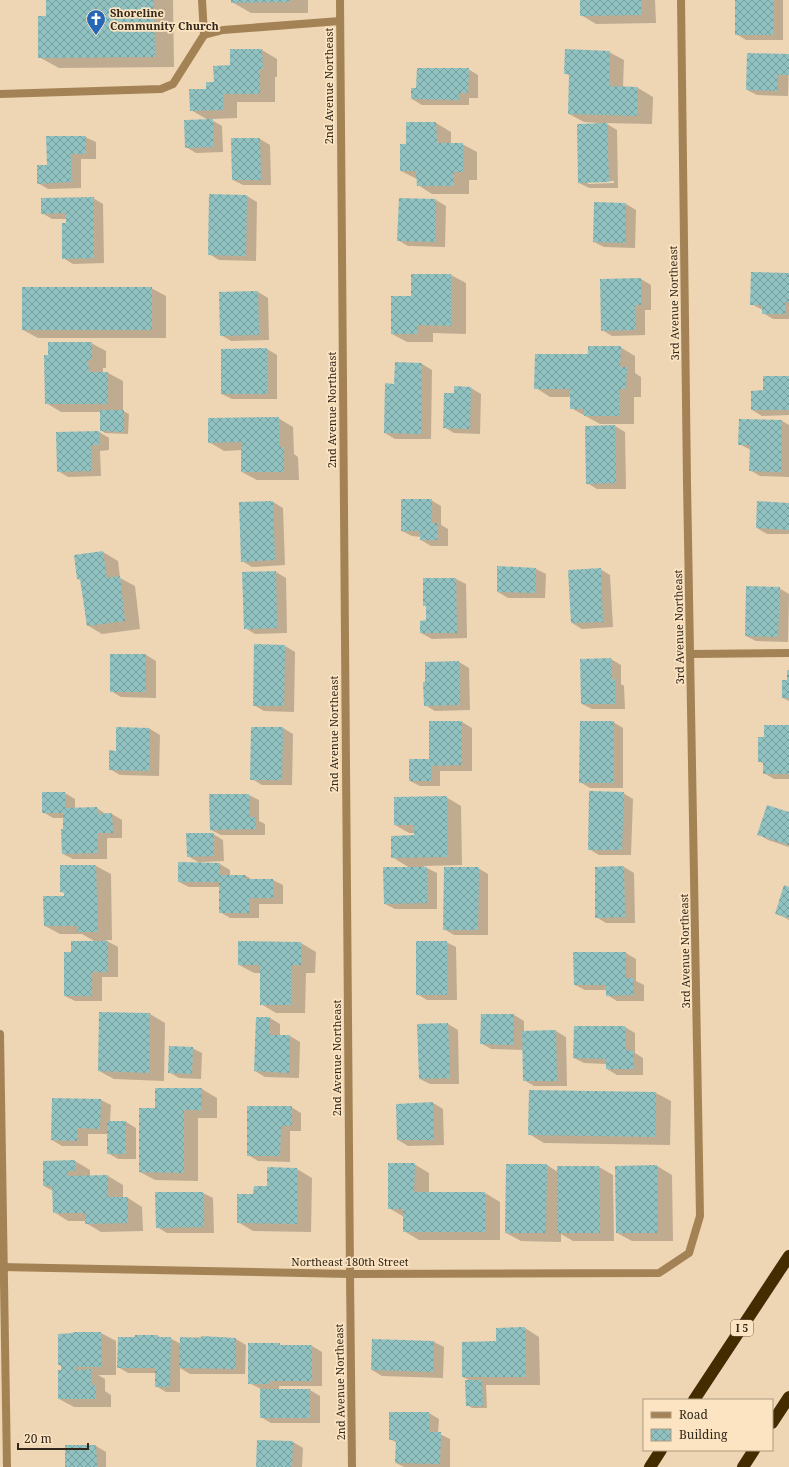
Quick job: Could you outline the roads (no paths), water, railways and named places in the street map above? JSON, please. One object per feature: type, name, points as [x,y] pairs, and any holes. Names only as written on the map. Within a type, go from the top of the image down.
[{"type":"highway","name":"I 5","points":[[695,1399],[789,1256]]},
{"type":"highway","points":[[773,1421],[789,1397]]},
{"type":"highway","points":[[650,1467],[660,1451]]},
{"type":"highway","points":[[743,1467],[753,1451]]},
{"type":"street","points":[[0,94],[160,89],[173,84],[204,36],[202,0]]},
{"type":"street","name":"2nd Avenue Northeast","points":[[340,0],[352,1467]]},
{"type":"street","name":"3rd Avenue Northeast","points":[[681,0],[687,490],[700,1216],[689,1253]]},
{"type":"street","points":[[204,36],[223,30],[340,21]]},
{"type":"street","points":[[691,654],[789,653]]},
{"type":"street","points":[[0,1034],[2,1267],[6,1467]]},
{"type":"street","name":"Northeast 180th Street","points":[[2,1267],[350,1274],[659,1273],[689,1253]]},
{"type":"place","name":"Shoreline Community Church","points":[[96,36]]}]
